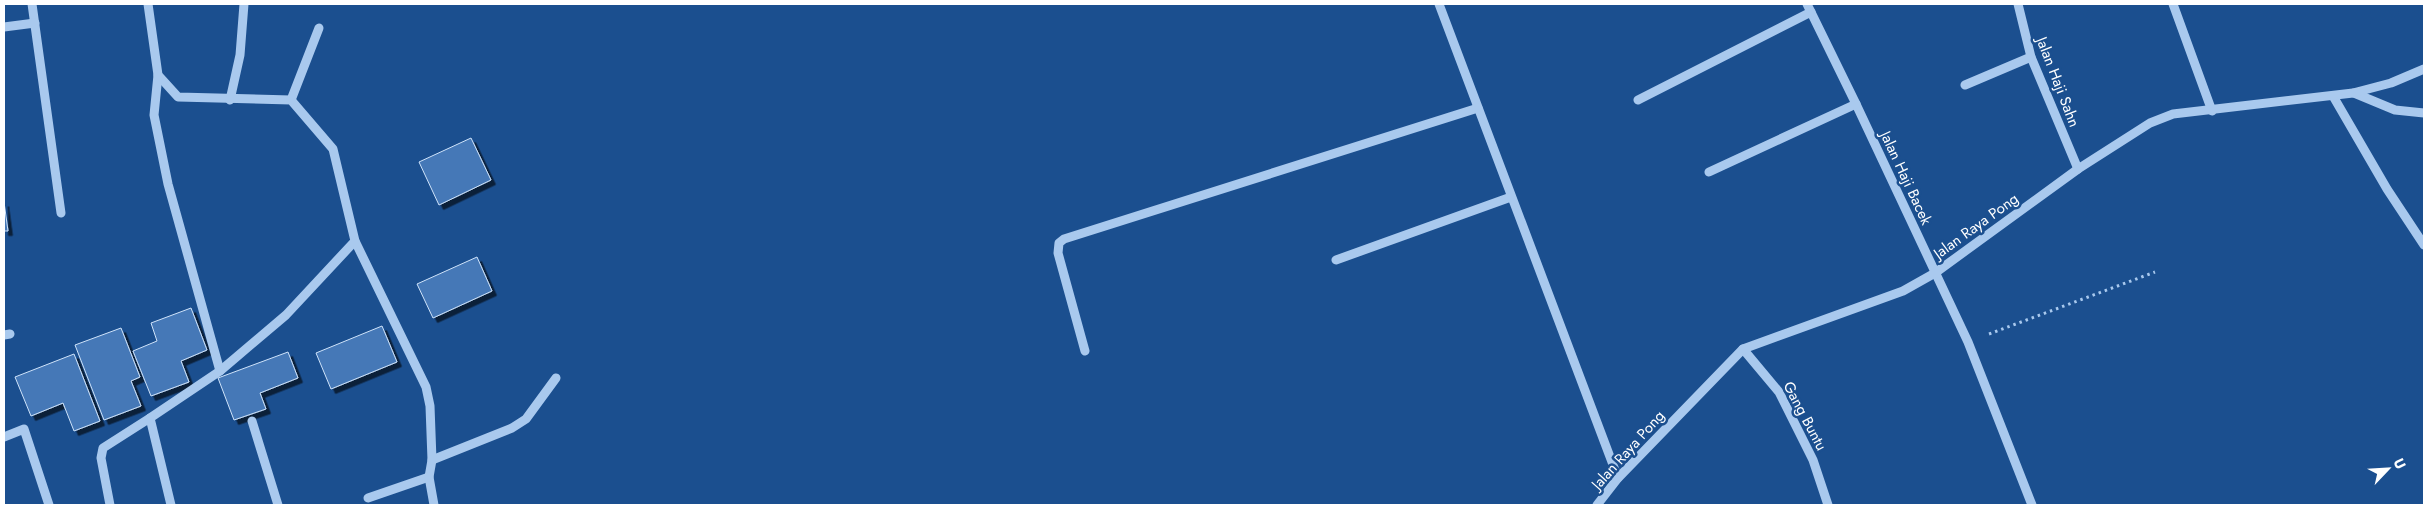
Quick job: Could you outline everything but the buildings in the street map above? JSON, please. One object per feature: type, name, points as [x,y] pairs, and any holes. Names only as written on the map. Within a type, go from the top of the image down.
[{"type":"street","points":[[32,4],[61,213]]},
{"type":"street","points":[[148,4],[158,74],[154,115],[168,184],[220,371]]},
{"type":"street","points":[[230,100],[240,55],[244,4]]},
{"type":"street","points":[[1439,4],[1618,478]]},
{"type":"street","name":"Jalan Haji Sahn","points":[[2018,4],[2031,57],[2078,169]]},
{"type":"street","points":[[2173,4],[2212,111]]},
{"type":"street","points":[[1638,100],[1809,8]]},
{"type":"street","name":"Jalan Haji Bacek","points":[[1809,8],[1968,342],[2032,505]]},
{"type":"street","points":[[4,27],[35,23]]},
{"type":"street","points":[[291,100],[319,28]]},
{"type":"street","points":[[1965,85],[2031,57]]},
{"type":"street","name":"Jalan Raya Pong","points":[[1597,505],[1606,501],[1618,478],[1743,349],[1903,291],[1935,274],[2078,169],[2150,123],[2173,114],[2212,111],[2353,93],[2391,83],[2424,69]]},
{"type":"street","points":[[158,74],[178,97],[230,100],[291,100],[333,149],[355,241],[426,387],[430,406],[432,460],[430,477],[434,505]]},
{"type":"street","points":[[2353,93],[2395,110],[2424,113]]},
{"type":"street","points":[[2333,96],[2387,189],[2424,245]]},
{"type":"street","points":[[1709,172],[1856,104]]},
{"type":"street","points":[[1085,352],[1058,253],[1059,243],[1064,239],[1478,108]]},
{"type":"street","points":[[1336,260],[1512,197]]},
{"type":"street","points":[[110,505],[101,458],[103,448],[220,371],[286,315],[355,241]]},
{"type":"street","name":"Gang Buntu","points":[[1743,349],[1779,392],[1813,460],[1828,505]]},
{"type":"street","points":[[432,460],[512,428],[526,418],[556,378]]},
{"type":"street","points":[[150,418],[171,505]]},
{"type":"street","points":[[252,422],[278,505]]},
{"type":"street","points":[[4,437],[24,429],[49,505]]},
{"type":"street","points":[[368,498],[430,477]]},
{"type":"path","points":[[1968,342],[2154,272]]}]
